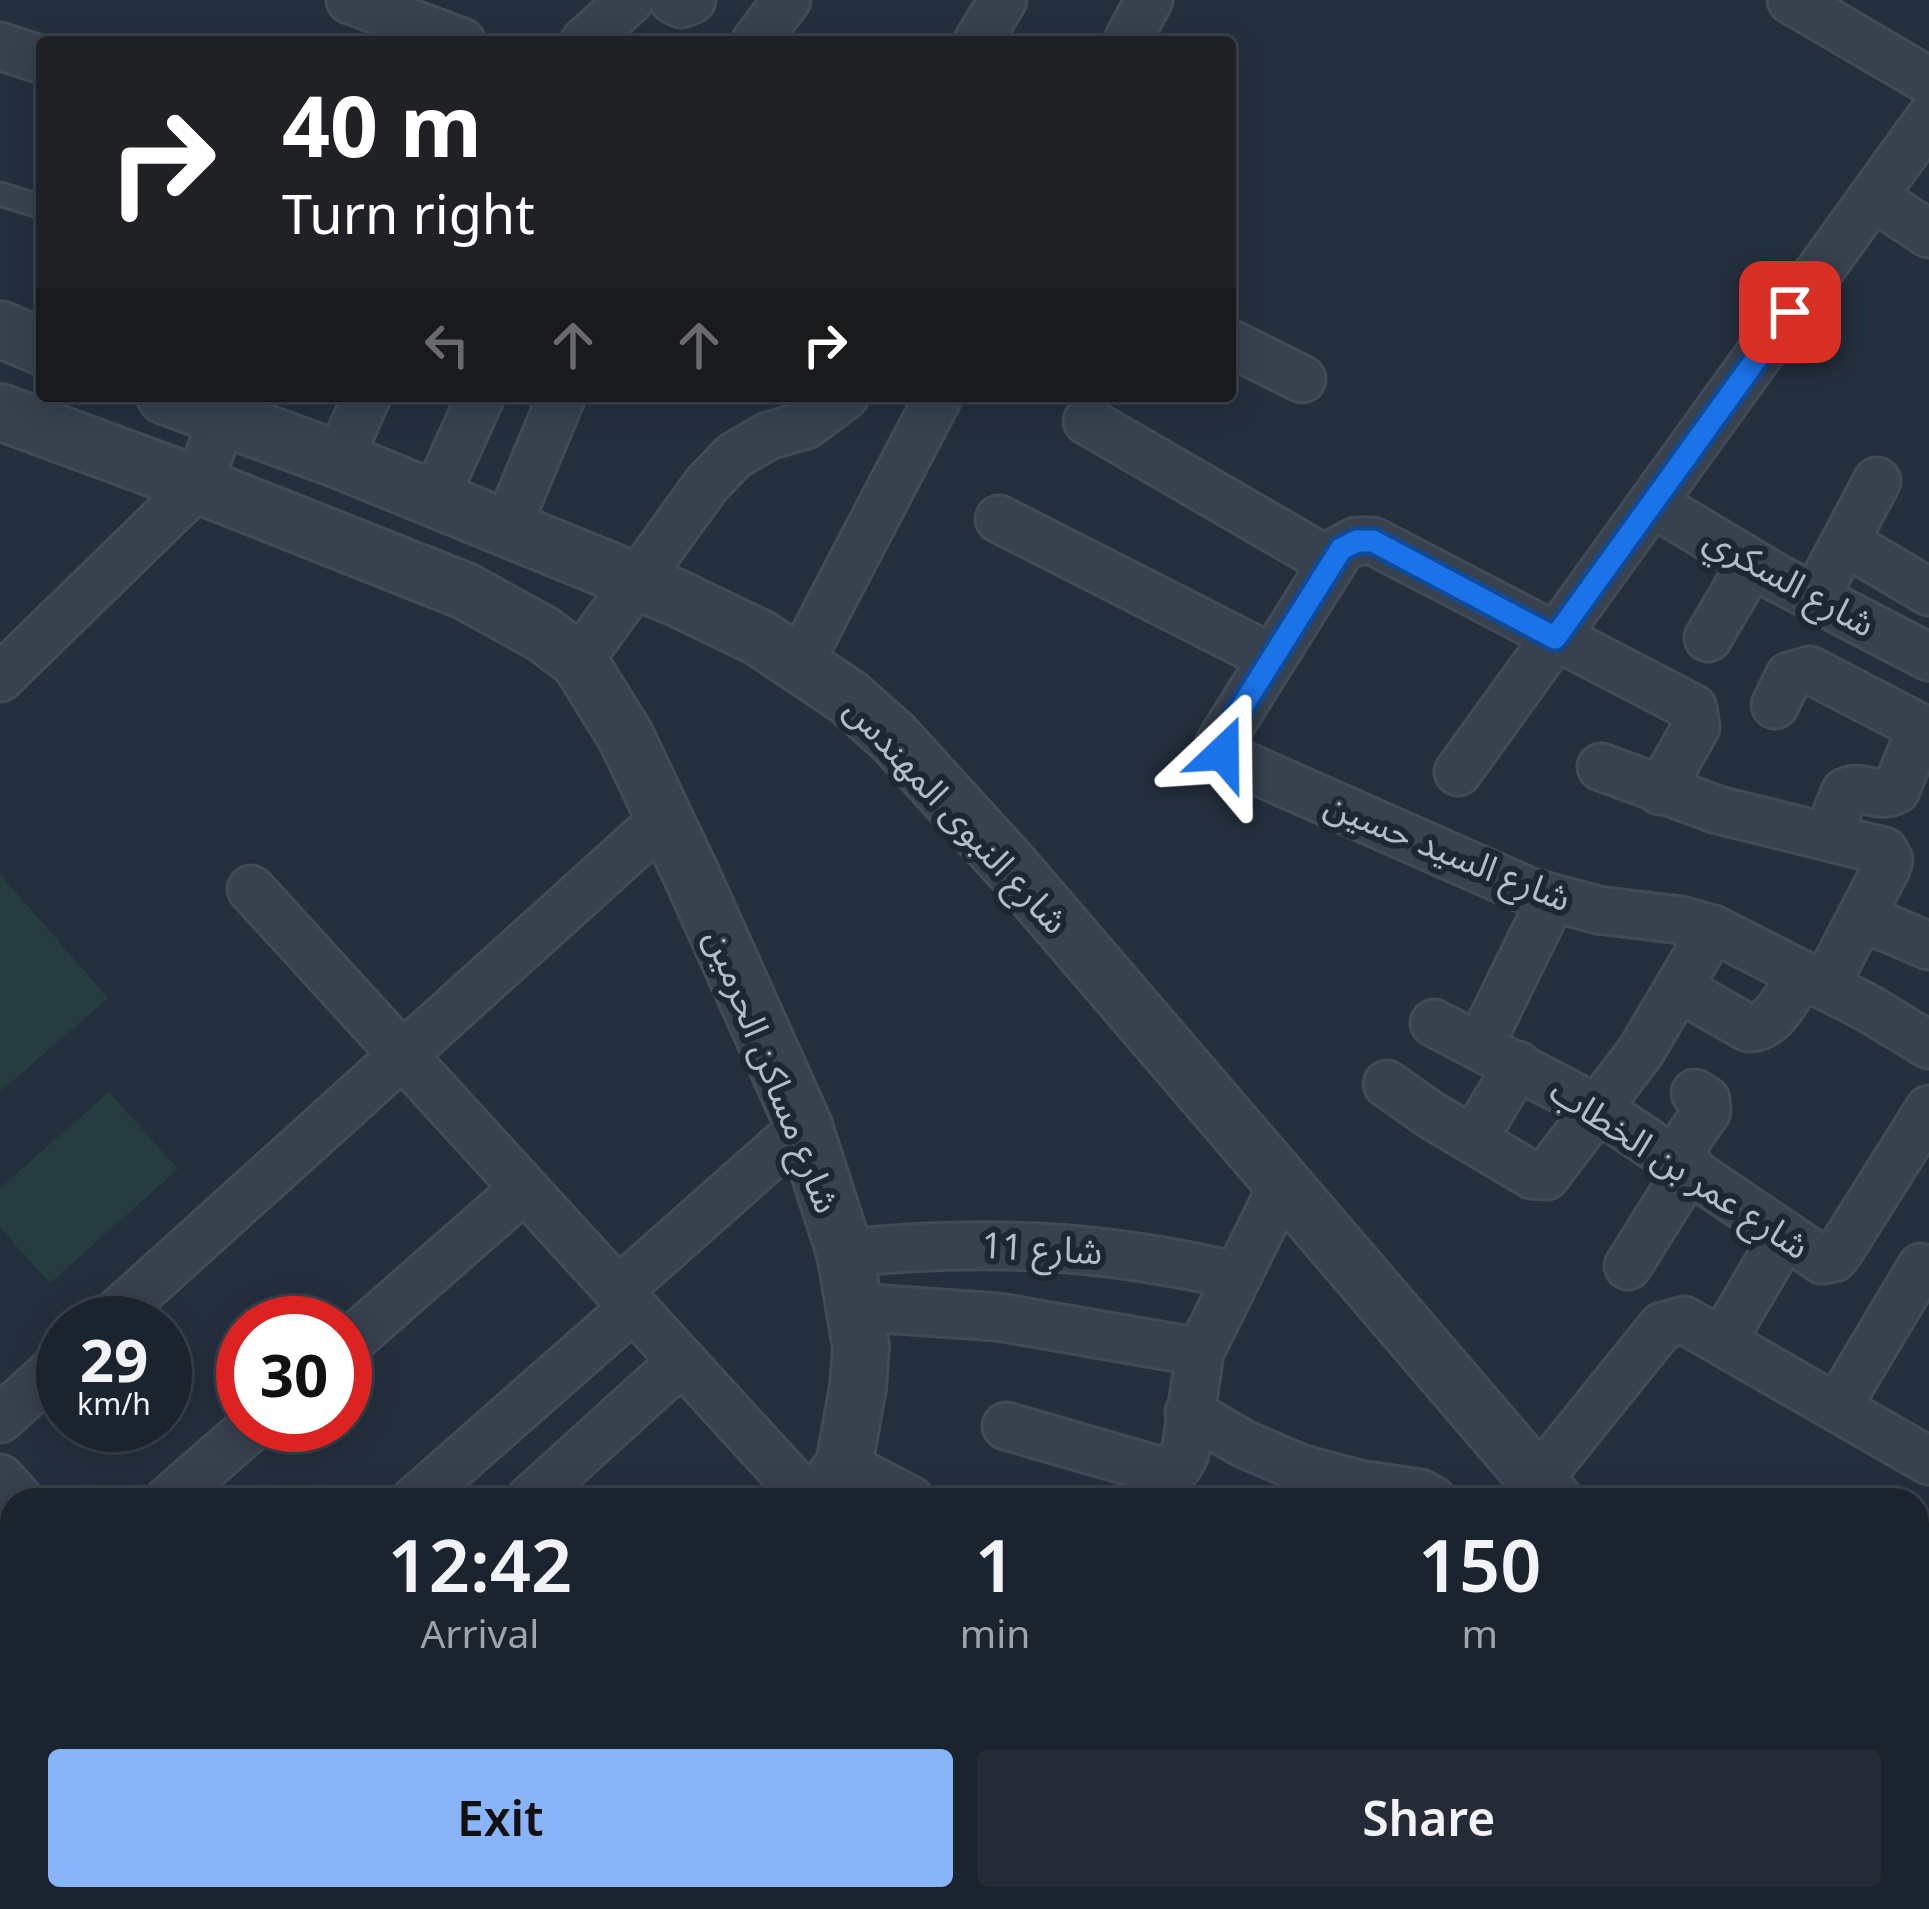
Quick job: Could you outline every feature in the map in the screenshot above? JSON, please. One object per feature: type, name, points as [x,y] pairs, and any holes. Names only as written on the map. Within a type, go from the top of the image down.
[{"type":"street","points":[[591,36],[630,0]]},
{"type":"street","points":[[673,0],[681,4],[692,0]]},
{"type":"street","points":[[760,36],[787,0]]},
{"type":"street","points":[[981,36],[1003,0]]},
{"type":"street","points":[[1129,36],[1149,0]]},
{"type":"street","points":[[1791,0],[1929,81]]},
{"type":"street","points":[[351,11],[435,36]]},
{"type":"street","points":[[0,46],[36,58]]},
{"type":"street","points":[[1458,772],[1929,119]]},
{"type":"street","points":[[1873,197],[1929,234]]},
{"type":"street","points":[[0,329],[36,344]]},
{"type":"street","points":[[1236,346],[1302,379]]},
{"type":"street","name":"شارع النبوى المهندس","points":[[196,402],[227,408],[434,500],[719,617],[800,662],[848,697],[921,766],[1544,1488]]},
{"type":"street","points":[[340,460],[364,402]]},
{"type":"street","points":[[434,500],[478,402]]},
{"type":"street","points":[[506,530],[559,402]]},
{"type":"street","points":[[778,402],[806,424]]},
{"type":"street","points":[[0,412],[465,591],[544,634],[579,662],[707,484],[734,456],[769,436],[806,424],[837,402]]},
{"type":"street","points":[[800,662],[936,402]]},
{"type":"street","points":[[0,678],[198,485],[227,408]]},
{"type":"street","points":[[1087,421],[1332,563]]},
{"type":"street","points":[[1815,598],[1877,481]]},
{"type":"street","name":"شارع السكري","points":[[1652,503],[1815,598],[1926,653],[1919,727],[1896,790],[1880,795],[1857,788],[1845,792],[1828,835]]},
{"type":"street","points":[[999,519],[1272,658],[1341,549],[1357,541],[1373,541],[1694,708],[1696,727],[1660,791]]},
{"type":"street","points":[[1845,542],[1929,592]]},
{"type":"street","points":[[1708,638],[1752,563]]},
{"type":"street","name":"شارع السيد حسين","points":[[1272,658],[1220,742],[1223,753],[1232,760],[1552,898],[1714,929],[1929,1046]]},
{"type":"street","name":"شارع مساكن الحرمين","points":[[579,662],[626,737],[804,1126],[845,1253],[861,1347],[858,1387],[823,1488]]},
{"type":"street","points":[[1775,705],[1789,676],[1810,670],[1919,727]]},
{"type":"street","points":[[1601,767],[1718,810],[1876,846],[1888,860],[1861,917],[1813,980],[1759,1029],[1748,1028],[1680,989]]},
{"type":"street","points":[[136,1296],[664,818]]},
{"type":"street","points":[[251,889],[682,1361],[823,1488]]},
{"type":"street","points":[[1473,1140],[1552,898]]},
{"type":"street","points":[[1861,917],[1928,945]]},
{"type":"street","points":[[1388,1084],[1473,1140],[1532,1174],[1546,1177],[1600,1110],[1714,929]]},
{"type":"street","name":"شارع عمر بن الخطاب","points":[[1434,1023],[1600,1110],[1822,1260],[1834,1258],[1929,1109]]},
{"type":"street","points":[[1628,1266],[1708,1107],[1695,1093]]},
{"type":"street","points":[[428,1488],[804,1126]]},
{"type":"street","points":[[1006,1426],[1169,1471],[1178,1466],[1185,1454],[1200,1352],[1283,1184]]},
{"type":"street","points":[[372,1322],[524,1189]]},
{"type":"street","points":[[1838,1406],[1925,1269],[1853,1231]]},
{"type":"street","points":[[1723,1340],[1784,1236]]},
{"type":"street","name":"شارع 11","points":[[845,1253],[1008,1243],[1143,1256],[1237,1276]]},
{"type":"street","points":[[855,1307],[998,1317],[1200,1352]]},
{"type":"street","points":[[1547,1488],[1662,1326],[1684,1320],[1929,1460]]},
{"type":"street","points":[[542,1488],[682,1361]]},
{"type":"street","points":[[0,1419],[36,1386]]},
{"type":"street","points":[[1189,1412],[1244,1444],[1300,1468],[1386,1488]]},
{"type":"street","points":[[182,1488],[223,1452]]},
{"type":"lane","points":[[0,194],[36,206]]},
{"type":"green space","points":[[0,874],[108,998],[0,1092]]},
{"type":"green space","points":[[109,1092],[178,1169],[50,1283],[0,1228],[0,1188]]},
{"type":"route","points":[[1223,753],[1220,742],[1272,658],[1341,549],[1357,541],[1373,541],[1555,638],[1790,312]]}]
